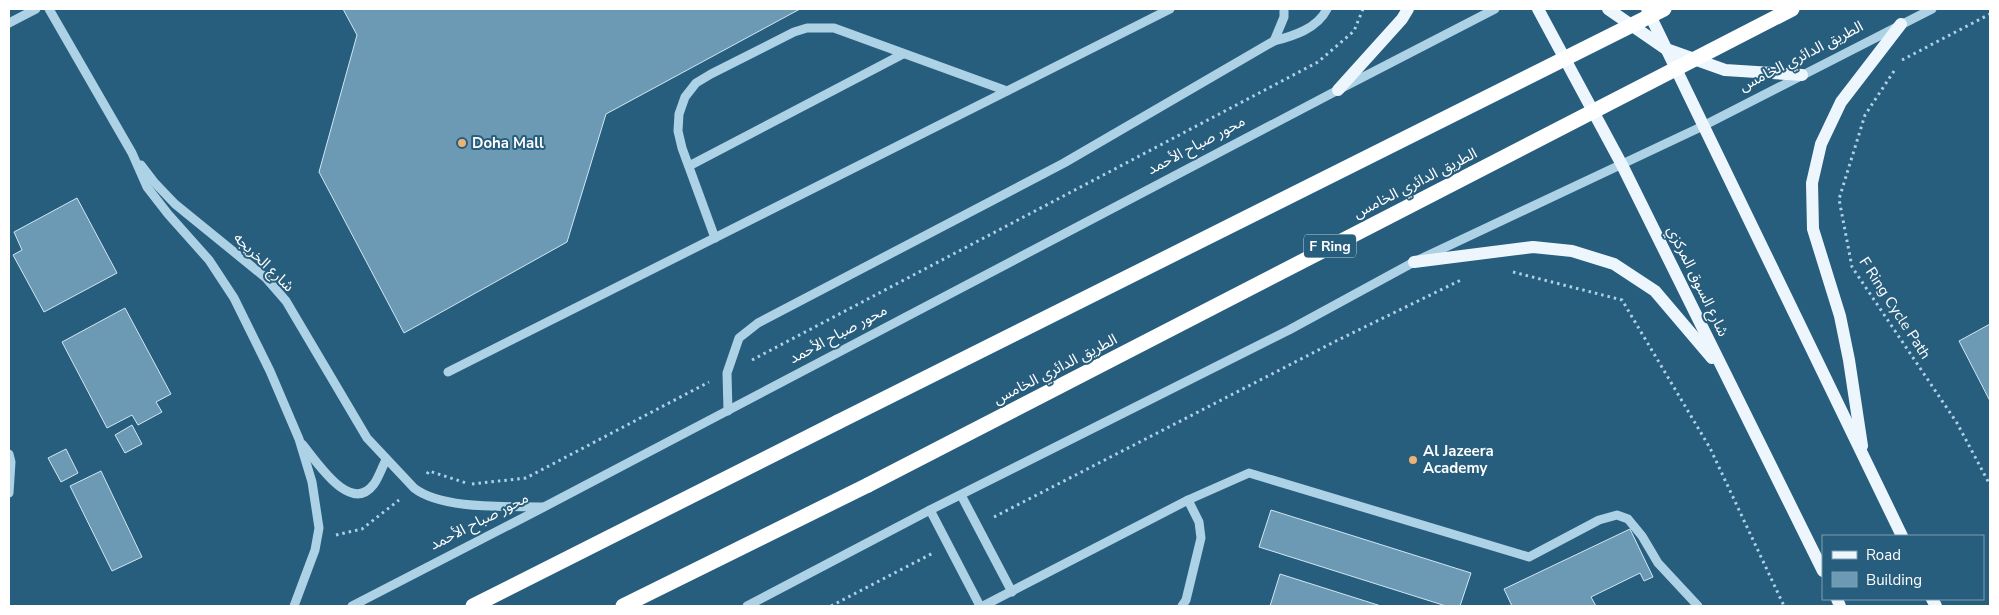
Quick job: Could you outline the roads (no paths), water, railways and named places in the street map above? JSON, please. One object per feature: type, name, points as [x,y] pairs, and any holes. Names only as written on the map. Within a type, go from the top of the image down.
[{"type":"highway","points":[[473,606],[1664,9]]},
{"type":"highway","name":"الطريق الدائري الخامس","points":[[623,606],[868,485],[1792,9]]},
{"type":"main road","points":[[1338,90],[1402,19],[1408,9]]},
{"type":"main road","name":"شارع السوق المركزي","points":[[1538,9],[1622,165],[1822,569]]},
{"type":"main road","points":[[1608,9],[1666,49],[1726,70],[1802,75]]},
{"type":"main road","points":[[1647,9],[1902,535]]},
{"type":"main road","points":[[1864,459],[1849,360],[1840,316],[1813,229],[1812,183],[1821,144],[1841,102],[1901,24]]},
{"type":"main road","points":[[1414,262],[1533,247],[1572,251],[1614,264],[1655,291],[1725,374]]},
{"type":"street","points":[[9,23],[36,9]]},
{"type":"street","name":"شارع الخريجه","points":[[49,9],[132,153],[148,187],[168,214],[209,260],[234,298],[270,371],[299,440],[314,489],[319,528],[318,538],[294,606]]},
{"type":"street","points":[[448,372],[1170,9]]},
{"type":"street","points":[[1274,41],[1284,17],[1284,9]]},
{"type":"street","points":[[728,411],[727,373],[739,338],[758,323],[1064,163],[1274,41],[1300,34],[1324,14],[1327,9]]},
{"type":"street","points":[[1338,90],[1495,9]]},
{"type":"street","name":"الطريق الدائري الخامس","points":[[1414,262],[1703,126],[1932,9]]},
{"type":"street","points":[[715,238],[678,131],[679,114],[685,97],[696,83],[782,37],[807,28],[834,28],[1007,91]]},
{"type":"street","points":[[689,166],[903,54]]},
{"type":"street","name":"محور صباح الأحمد","points":[[352,606],[544,508],[1338,90]]},
{"type":"street","name":"شارع الخريجه","points":[[132,153],[154,182],[175,204],[266,278],[286,301],[367,438],[386,460],[422,495],[458,504],[544,508]]},
{"type":"street","points":[[748,606],[930,510],[1289,330],[1414,262]]},
{"type":"street","name":"شارع الخريجه","points":[[299,440],[343,490],[356,495],[366,491],[373,484],[386,460]]},
{"type":"street","points":[[9,454],[11,462],[9,493]]},
{"type":"street","points":[[930,510],[981,606],[1012,592],[1188,500],[1249,473],[1529,557],[1599,520],[1617,515],[1628,519],[1642,536],[1658,564],[1698,606]]},
{"type":"street","points":[[961,495],[1012,592]]},
{"type":"street","points":[[1182,606],[1186,600],[1201,538],[1199,522],[1188,500]]},
{"type":"place","name":"Doha Mall","points":[[462,143]]},
{"type":"place","name":"Al Jazeera Academy","points":[[1413,460]]}]
